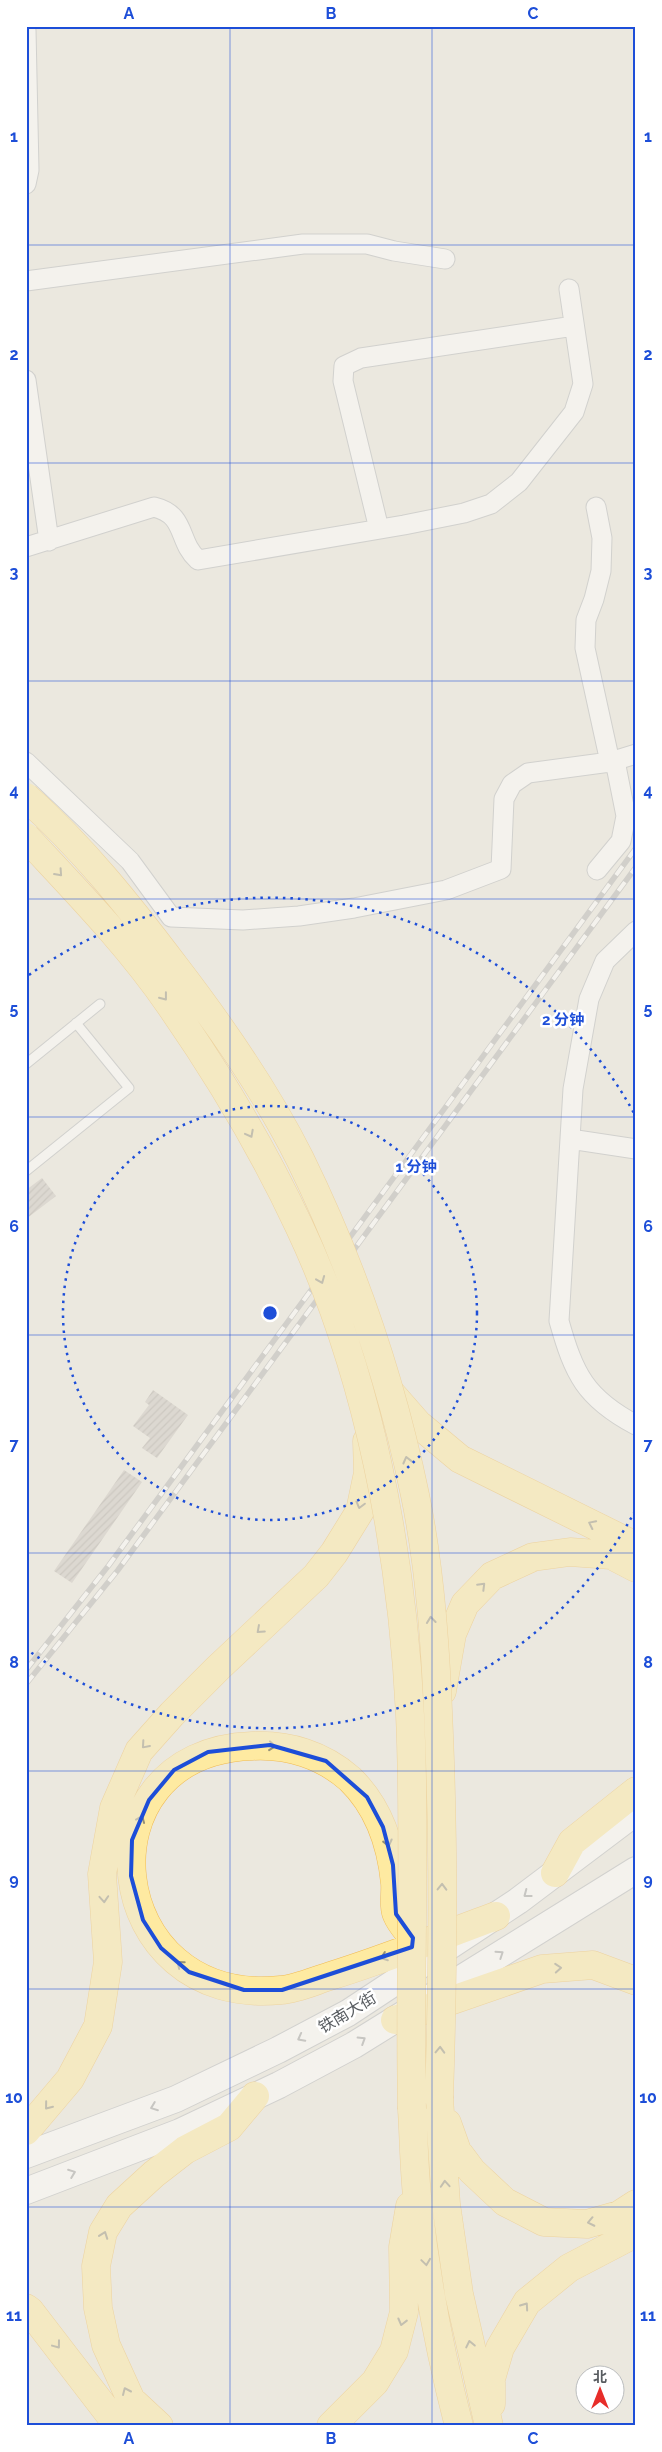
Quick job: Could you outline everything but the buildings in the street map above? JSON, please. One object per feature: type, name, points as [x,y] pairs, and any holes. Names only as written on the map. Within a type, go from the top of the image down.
[{"type":"main road","points":[[26,797],[114,886],[209,1010],[251,1073],[299,1156],[322,1206],[382,1363],[415,1496],[425,1556],[437,1673],[442,1813],[439,2098],[446,2204],[459,2294],[490,2426]]},
{"type":"main road","points":[[26,837],[97,914],[140,966],[169,1004],[238,1112],[299,1226],[334,1313],[366,1422],[385,1495],[396,1556],[410,1714],[413,1938],[412,2109],[418,2204],[430,2296],[442,2359],[460,2426]]},
{"type":"main road","points":[[390,1392],[418,1424],[460,1459],[636,1546]]},
{"type":"main road","points":[[26,2131],[70,2079],[98,2026],[108,1962],[102,1874],[114,1808],[135,1760],[139,1752],[172,1714],[298,1595],[316,1576],[334,1552],[360,1511],[368,1472],[366,1422]]},
{"type":"main road","points":[[438,1712],[452,1634],[464,1604],[492,1576],[533,1557],[570,1552],[611,1555],[636,1568]]},
{"type":"main road","points":[[413,1938],[396,1914],[393,1865],[383,1827],[367,1797],[348,1778],[326,1761],[301,1751],[270,1745],[239,1746],[208,1752],[174,1770],[149,1800],[132,1840],[131,1876],[143,1920],[160,1948],[189,1972],[223,1986],[244,1990],[282,1990],[352,1969],[496,1916]]},
{"type":"main road","points":[[555,1873],[572,1842],[636,1791]]},
{"type":"main road","name":"铁南大街","points":[[26,2155],[176,2099],[278,2050],[348,2013],[496,1916],[636,1812]]},
{"type":"main road","name":"铁南大街","points":[[26,2191],[180,2132],[354,2045],[531,1933],[636,1870]]},
{"type":"main road","points":[[395,2020],[542,1968],[593,1965],[636,1981]]},
{"type":"main road","points":[[159,2426],[131,2400],[106,2345],[98,2308],[96,2266],[103,2232],[120,2206],[154,2174],[185,2150],[229,2127],[255,2096]]},
{"type":"main road","points":[[439,2098],[457,2151],[472,2171],[505,2202],[544,2222],[587,2224],[619,2215],[636,2204]]},
{"type":"main road","points":[[331,2426],[374,2382],[394,2351],[404,2312],[403,2247],[416,2170]]},
{"type":"main road","points":[[490,2426],[491,2379],[500,2348],[526,2302],[569,2268],[636,2233]]},
{"type":"main road","points":[[26,2308],[30,2310],[113,2419],[123,2426]]},
{"type":"street","points":[[26,30],[29,170],[26,184]]},
{"type":"street","points":[[26,281],[303,244],[367,244],[394,251],[445,258]]},
{"type":"street","points":[[26,548],[154,507],[167,510],[178,522],[189,552],[198,560],[464,513],[492,504],[519,482],[574,412],[583,384],[569,289]]},
{"type":"street","points":[[379,529],[343,381],[344,366],[361,358],[574,326]]},
{"type":"street","points":[[26,380],[49,541]]},
{"type":"street","points":[[596,507],[602,538],[600,571],[594,598],[586,620],[585,648],[626,816],[621,841],[597,870]]},
{"type":"street","points":[[26,762],[130,861],[171,917],[243,920],[299,916],[410,898],[446,890],[501,869],[504,799],[512,784],[528,773],[613,762],[636,754]]},
{"type":"street","points":[[636,931],[605,961],[588,999],[573,1089],[559,1320],[568,1354],[587,1389],[611,1412],[636,1425]]},
{"type":"street","points":[[570,1139],[636,1149]]},
{"type":"lane","points":[[26,1064],[100,1004]]},
{"type":"lane","points":[[26,1171],[129,1088],[76,1023]]},
{"type":"highlighted area","points":[[270,1745],[326,1761],[367,1797],[383,1827],[393,1865],[396,1914],[413,1938],[412,1947],[282,1990],[244,1990],[189,1972],[161,1948],[143,1920],[131,1876],[132,1840],[149,1800],[174,1770],[208,1752]]},
{"type":"railway","points":[[26,1670],[109,1565],[636,848]]},
{"type":"railway","points":[[26,1684],[118,1570],[636,867]]}]
